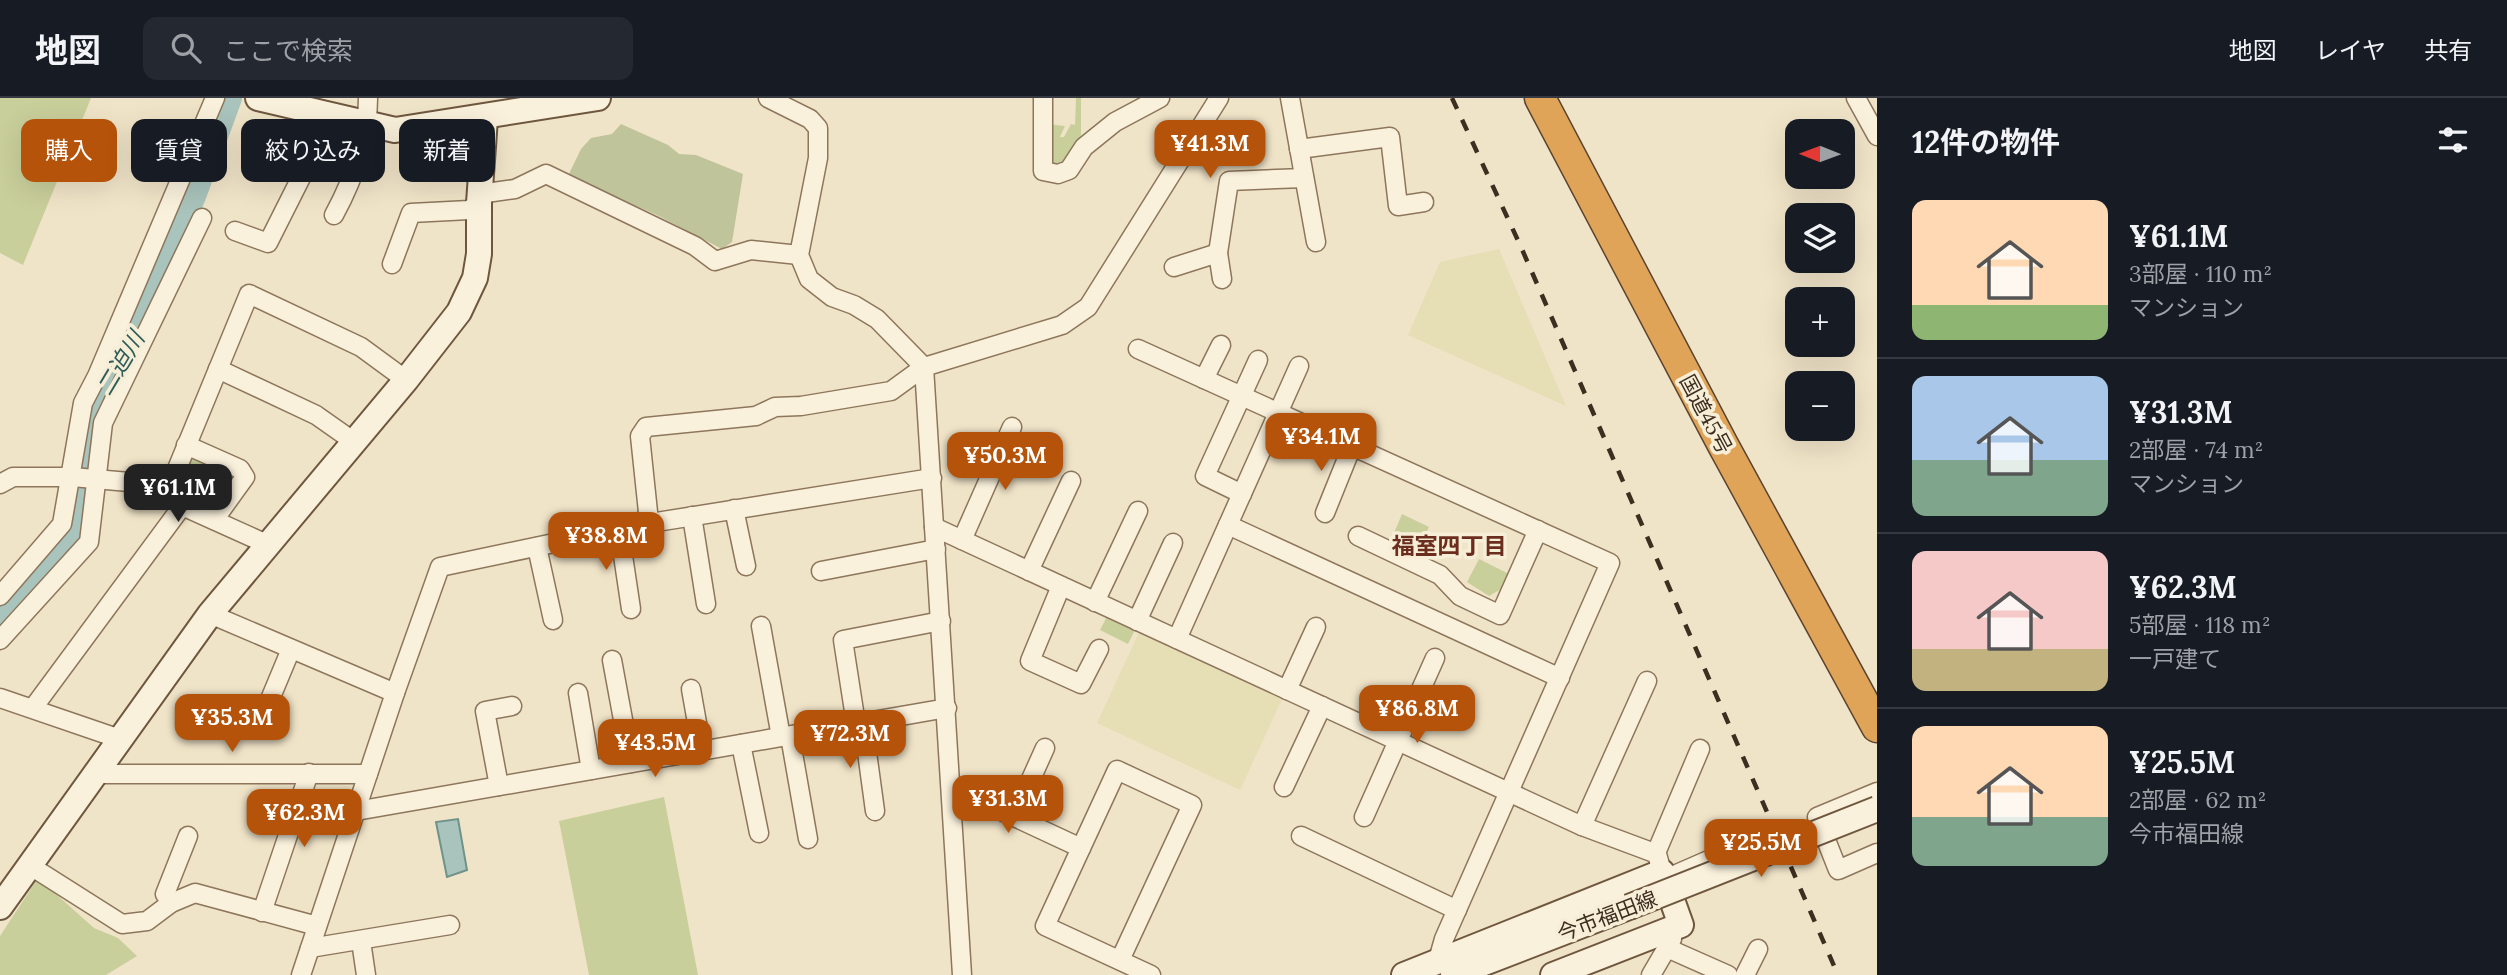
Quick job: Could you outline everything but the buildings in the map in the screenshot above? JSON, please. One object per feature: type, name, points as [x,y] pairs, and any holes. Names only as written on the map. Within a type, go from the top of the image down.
[{"type":"highway","name":"国道45号","points":[[1540,98],[1877,727]]},
{"type":"highway","name":"国道45号","points":[[1558,98],[1877,691]]},
{"type":"street","points":[[0,596],[62,524],[83,403],[215,98]]},
{"type":"street","points":[[258,98],[336,119]]},
{"type":"street","points":[[368,98],[368,119]]},
{"type":"street","points":[[385,128],[395,130],[485,118],[520,104],[598,98]]},
{"type":"street","points":[[768,98],[810,119],[818,128],[820,139],[799,255],[809,279],[832,297],[854,305],[877,319],[924,367],[962,975]]},
{"type":"street","points":[[1043,98],[1042,170],[1058,174],[1069,170],[1084,147],[1115,122],[1160,98]]},
{"type":"street","points":[[644,524],[648,512],[640,436],[646,427],[756,415],[775,407],[801,406],[891,391],[924,367],[1062,325],[1088,307],[1219,98]]},
{"type":"street","points":[[1290,98],[1316,242]]},
{"type":"street","points":[[1856,98],[1877,136]]},
{"type":"street","points":[[235,231],[268,243],[331,118]]},
{"type":"street","points":[[0,907],[210,614],[448,329],[475,278],[479,254],[479,198],[485,118]]},
{"type":"street","points":[[1299,149],[1390,137],[1398,206],[1424,202]]},
{"type":"street","points":[[392,264],[411,213],[469,211],[479,198],[515,189],[546,174],[695,246],[715,261],[751,250],[799,255]]},
{"type":"street","points":[[1222,279],[1218,253],[1229,181],[1304,178]]},
{"type":"street","points":[[334,215],[346,182]]},
{"type":"street","points":[[0,639],[89,542],[103,423],[202,218]]},
{"type":"street","points":[[1174,267],[1218,253]]},
{"type":"street","points":[[164,498],[248,295],[360,347],[407,380]]},
{"type":"street","points":[[1204,379],[1221,345]]},
{"type":"street","points":[[1138,349],[1610,563],[1457,910],[1446,967]]},
{"type":"street","points":[[1242,494],[1205,476],[1258,360]]},
{"type":"street","points":[[1177,639],[1299,366]]},
{"type":"street","points":[[218,369],[316,415],[353,441]]},
{"type":"street","points":[[962,540],[1012,427]]},
{"type":"street","points":[[186,445],[240,469],[245,477],[214,520]]},
{"type":"street","points":[[1325,513],[1352,446]]},
{"type":"street","points":[[4,478],[72,477],[129,482],[269,545]]},
{"type":"street","points":[[301,975],[395,693],[440,568],[644,524],[932,478]]},
{"type":"street","points":[[1029,571],[1071,481]]},
{"type":"street","points":[[33,708],[183,505]]},
{"type":"street","points":[[734,509],[746,566]]},
{"type":"street","points":[[1095,601],[1138,511]]},
{"type":"street","points":[[692,516],[706,604]]},
{"type":"street","points":[[1228,526],[1560,678]]},
{"type":"street","points":[[934,527],[1582,826],[1661,868]]},
{"type":"street","points":[[619,529],[631,610]]},
{"type":"street","points":[[1358,536],[1440,575],[1460,596],[1500,615],[1538,530]]},
{"type":"street","points":[[1137,621],[1173,543]]},
{"type":"street","points":[[537,547],[553,620]]},
{"type":"street","points":[[821,571],[936,549]]},
{"type":"street","points":[[1061,586],[1030,661],[1081,684],[1099,649]]},
{"type":"street","points":[[210,614],[395,693]]},
{"type":"street","points":[[875,811],[843,640],[941,621]]},
{"type":"street","points":[[761,626],[808,839]]},
{"type":"street","points":[[1287,690],[1316,627]]},
{"type":"street","points":[[267,709],[291,649]]},
{"type":"street","points":[[1364,817],[1435,658]]},
{"type":"street","points":[[612,660],[631,763]]},
{"type":"street","points":[[1582,826],[1647,681]]},
{"type":"street","points":[[691,689],[702,751]]},
{"type":"street","points":[[578,693],[591,770]]},
{"type":"street","points":[[0,698],[120,739]]},
{"type":"street","points":[[499,786],[485,711],[512,706]]},
{"type":"street","points":[[1284,787],[1322,706]]},
{"type":"street","points":[[356,811],[947,708]]},
{"type":"street","points":[[741,744],[759,834]]},
{"type":"street","points":[[1014,817],[1045,748]]},
{"type":"street","points":[[1681,925],[1661,868],[1700,749]]},
{"type":"street","points":[[1120,960],[1192,805],[1117,770],[1045,926],[1151,975]]},
{"type":"street","points":[[262,912],[309,773]]},
{"type":"street","points":[[95,774],[368,774]]},
{"type":"street","points":[[952,788],[1082,848]]},
{"type":"street","points":[[1877,792],[1817,817],[1838,870],[1877,853]]},
{"type":"street","name":"今市福田線","points":[[1496,975],[1877,808]]},
{"type":"street","name":"今市福田線","points":[[1446,967],[1631,914],[1877,827]]},
{"type":"street","points":[[171,903],[165,894],[188,836]]},
{"type":"street","points":[[1301,836],[1457,910]]},
{"type":"street","points":[[1404,975],[1446,967],[1661,868],[1752,841]]},
{"type":"street","points":[[29,865],[122,924],[147,921],[171,903],[195,893],[317,926]]},
{"type":"street","points":[[310,948],[450,925]]},
{"type":"street","points":[[1651,975],[1681,925]]},
{"type":"street","points":[[1553,975],[1681,925]]},
{"type":"street","points":[[361,941],[366,975]]},
{"type":"street","points":[[1667,948],[1728,975]]},
{"type":"street","points":[[1745,975],[1758,949]]},
{"type":"shaded area","points":[[1499,249],[1566,406],[1408,335],[1440,262]]},
{"type":"shaded area","points":[[1142,626],[1285,693],[1240,790],[1097,723]]},
{"type":"green space","points":[[0,98],[91,98],[82,119],[21,119],[21,182],[57,182],[23,265],[0,253]]},
{"type":"green space","points":[[1076,98],[1081,98],[1081,135],[1059,169],[1048,168],[1046,124],[1065,126],[1060,137],[1064,137],[1071,124],[1075,125]]},
{"type":"green space","points":[[621,124],[668,145],[679,154],[696,155],[743,174],[732,242],[722,249],[657,215],[568,176],[581,149],[591,138],[612,134]]},
{"type":"green space","points":[[188,450],[240,477],[214,514],[176,497],[173,486]]},
{"type":"green space","points":[[1402,514],[1429,527],[1418,552],[1391,540]]},
{"type":"green space","points":[[1479,559],[1509,574],[1503,588],[1489,596],[1467,582]]},
{"type":"green space","points":[[1109,612],[1137,626],[1128,644],[1100,630]]},
{"type":"green space","points":[[664,797],[698,975],[589,975],[559,821]]},
{"type":"green space","points":[[38,878],[94,928],[118,938],[137,956],[106,975],[0,975],[0,936]]},
{"type":"water","points":[[458,819],[467,870],[447,877],[436,822]]},
{"type":"waterway","name":"二迫川","points":[[0,614],[62,544],[77,522],[86,483],[97,397],[126,361],[157,293],[164,262],[193,196],[229,98]]},
{"type":"railway","points":[[1452,98],[1521,247],[1838,975]]},
{"type":"district","name":"福室四丁目","points":[[1449,545]]}]
